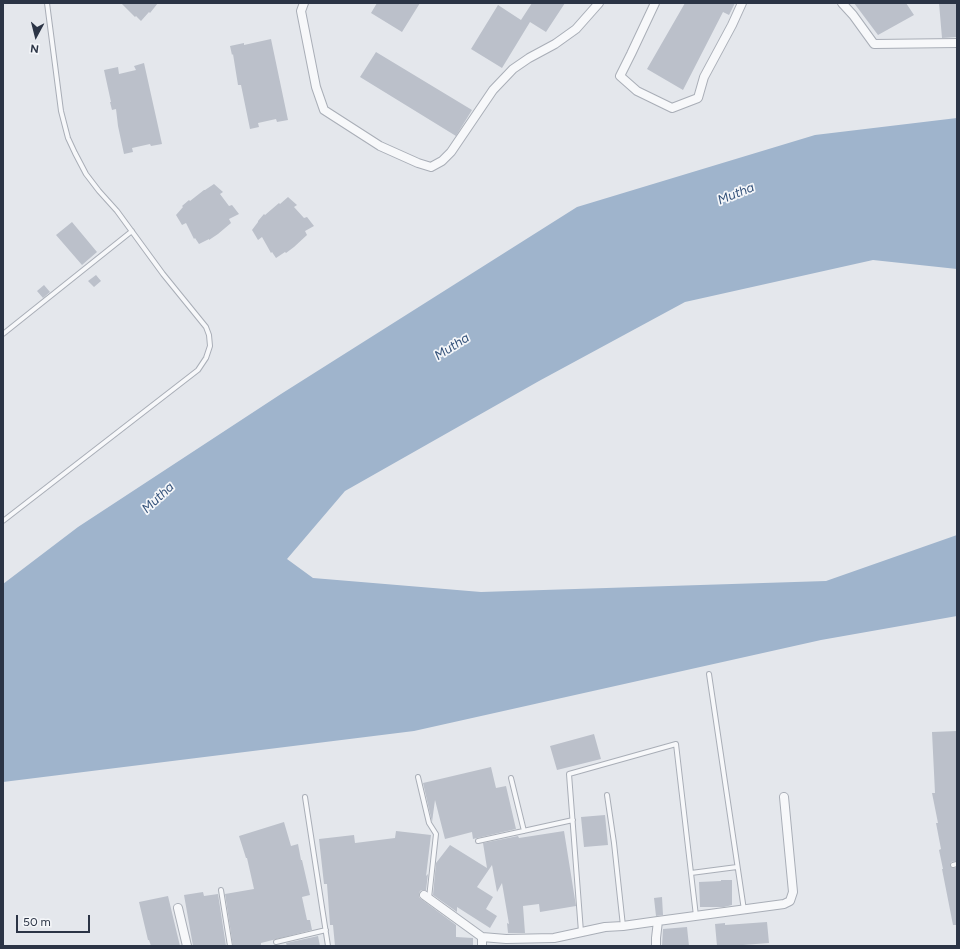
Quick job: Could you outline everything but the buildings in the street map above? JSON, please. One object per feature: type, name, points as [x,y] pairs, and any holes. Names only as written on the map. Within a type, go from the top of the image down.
[{"type":"street","points":[[304,3],[301,11],[316,87],[324,110],[380,146],[418,163],[431,167],[442,161],[451,152],[493,90],[513,69],[529,58],[555,44],[576,29],[599,3]]},
{"type":"street","points":[[655,3],[632,54],[620,76],[637,92],[672,108],[698,98],[704,77],[742,3]]},
{"type":"street","points":[[842,3],[853,15],[874,44],[957,42]]},
{"type":"street","points":[[426,897],[482,937],[506,939],[554,938],[606,927],[784,904],[790,901],[793,892],[784,797]]},
{"type":"street","points":[[178,908],[187,946]]},
{"type":"street","points":[[656,946],[658,921]]},
{"type":"street","points":[[482,937],[482,946]]},
{"type":"lane","points":[[3,521],[198,370],[206,358],[210,346],[209,335],[206,327],[163,274],[117,211],[86,174],[68,138],[61,111],[47,3]]},
{"type":"lane","points":[[3,334],[132,231]]},
{"type":"lane","points":[[709,674],[744,910]]},
{"type":"lane","points":[[581,932],[569,774],[676,744],[696,916]]},
{"type":"lane","points":[[418,777],[429,823],[436,834],[426,897]]},
{"type":"lane","points":[[511,778],[524,831]]},
{"type":"lane","points":[[607,795],[623,926]]},
{"type":"lane","points":[[305,797],[328,946]]},
{"type":"lane","points":[[478,841],[573,820]]},
{"type":"lane","points":[[691,873],[737,867]]},
{"type":"lane","points":[[221,890],[230,946]]},
{"type":"lane","points":[[276,942],[326,930]]},
{"type":"water","name":"Mutha","points":[[957,118],[957,269],[873,260],[685,302],[539,381],[345,491],[287,559],[313,578],[481,592],[826,581],[957,535],[957,616],[821,640],[414,731],[3,782],[3,584],[78,527],[281,394],[577,207],[815,135]]}]
